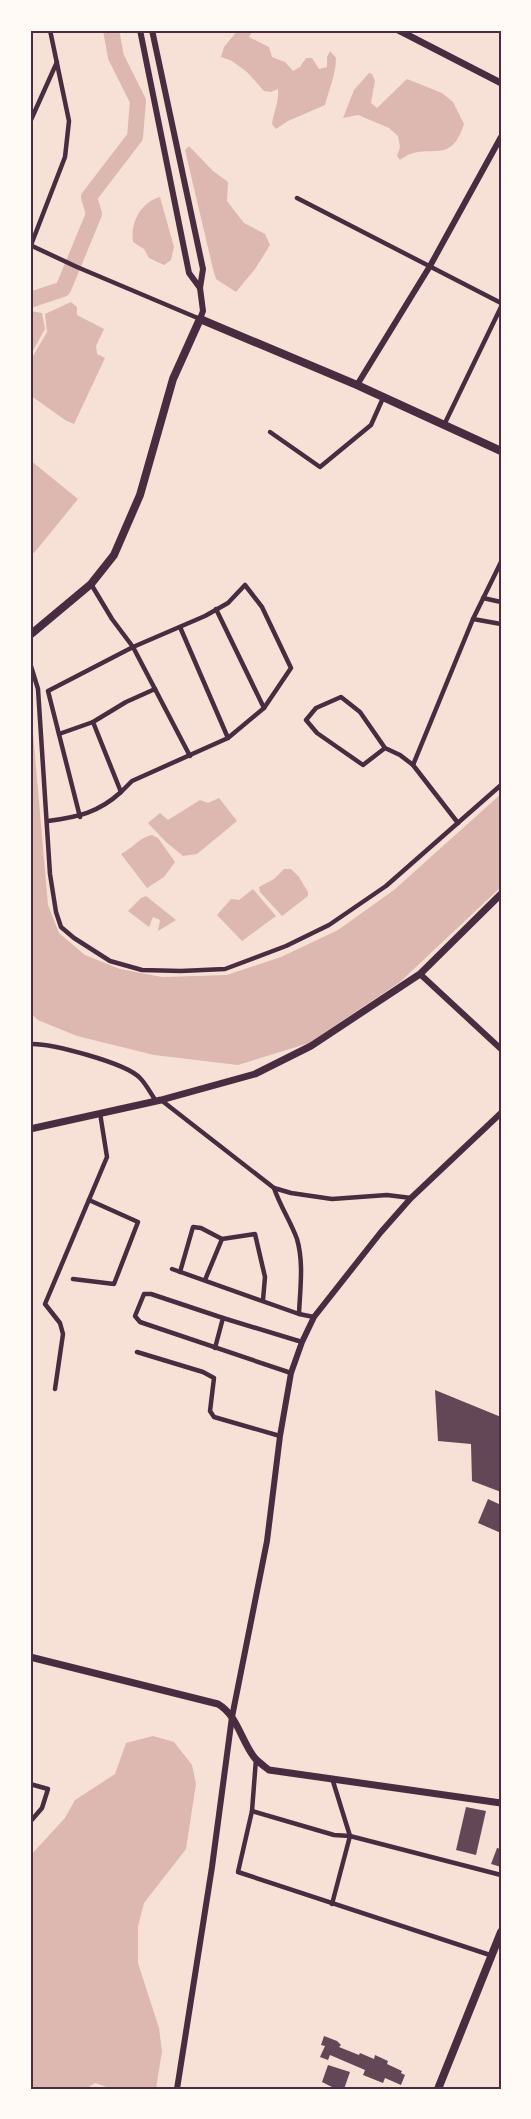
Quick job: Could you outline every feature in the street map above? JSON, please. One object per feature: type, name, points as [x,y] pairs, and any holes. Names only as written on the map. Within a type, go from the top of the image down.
[{"type":"highway","points":[[438,2089],[501,1932]]},
{"type":"main road","points":[[398,30],[501,83]]},
{"type":"main road","points":[[30,634],[91,584],[114,555],[129,526],[140,495],[173,379],[200,319],[357,385],[501,451]]},
{"type":"main road","points":[[30,1129],[158,1100],[255,1074],[311,1046],[420,974],[501,894]]},
{"type":"main road","points":[[30,1657],[218,1704],[226,1709],[256,1759],[269,1770],[501,1803]]},
{"type":"street","points":[[50,30],[69,121],[65,157],[30,245],[200,319],[203,304],[200,288],[202,270],[152,30]]},
{"type":"street","points":[[140,30],[189,273],[200,288]]},
{"type":"street","points":[[30,122],[58,60]]},
{"type":"street","points":[[357,385],[430,266],[501,137]]},
{"type":"street","points":[[297,198],[501,305],[444,425]]},
{"type":"street","points":[[270,432],[320,467],[371,425],[384,398]]},
{"type":"street","points":[[413,765],[483,598],[500,569],[501,562]]},
{"type":"street","points":[[91,584],[112,619],[133,647],[190,756]]},
{"type":"street","points":[[48,821],[80,817],[108,804],[132,781],[228,738],[264,708],[291,668],[262,607],[245,585],[228,603],[133,647],[48,691],[80,817]]},
{"type":"street","points":[[483,598],[501,602]]},
{"type":"street","points":[[216,609],[264,708]]},
{"type":"street","points":[[474,619],[501,624]]},
{"type":"street","points":[[180,627],[228,738]]},
{"type":"street","points":[[30,663],[38,689],[50,874],[56,912],[61,927],[110,962],[142,970],[225,969],[286,946],[330,925],[386,886],[501,785]]},
{"type":"street","points":[[59,734],[93,722],[126,702],[154,689]]},
{"type":"street","points":[[386,748],[363,765],[317,733],[306,720],[316,708],[341,697],[360,712],[386,748],[400,754],[413,765],[458,823]]},
{"type":"street","points":[[93,722],[121,792]]},
{"type":"street","points":[[420,974],[501,1049]]},
{"type":"street","points":[[30,1044],[57,1046],[127,1069],[140,1077],[158,1100],[274,1188],[332,1199],[387,1195],[411,1198]]},
{"type":"street","points":[[56,1389],[63,1334],[60,1323],[45,1304],[108,1157],[100,1113]]},
{"type":"street","points":[[177,2089],[212,1867],[231,1717],[267,1541],[280,1436],[291,1373],[314,1317],[381,1232],[411,1198],[501,1113]]},
{"type":"street","points":[[274,1188],[279,1205],[296,1238],[301,1259],[299,1314]]},
{"type":"street","points":[[72,1279],[114,1284],[138,1222],[89,1200]]},
{"type":"street","points":[[180,1272],[193,1227],[201,1228],[222,1239],[255,1234],[265,1277],[263,1300]]},
{"type":"street","points":[[205,1280],[222,1239]]},
{"type":"street","points":[[172,1269],[299,1314],[314,1317]]},
{"type":"street","points":[[291,1373],[140,1322],[135,1316],[144,1294],[151,1294],[302,1342]]},
{"type":"street","points":[[215,1348],[223,1318]]},
{"type":"street","points":[[137,1352],[203,1372],[214,1378],[210,1411],[214,1417],[280,1436]]},
{"type":"street","points":[[256,1759],[252,1811],[238,1872],[490,1955]]},
{"type":"street","points":[[332,1778],[350,1836],[332,1904]]},
{"type":"street","points":[[30,1784],[48,1789],[42,1808],[30,1822]]},
{"type":"street","points":[[252,1811],[334,1835],[350,1836],[501,1875]]},
{"type":"shaded area","points":[[238,30],[253,30],[249,37],[269,47],[272,57],[285,62],[293,71],[300,67],[306,58],[312,58],[319,69],[327,67],[327,57],[330,51],[336,58],[336,64],[325,105],[288,121],[276,129],[272,124],[278,89],[271,92],[264,91],[247,72],[232,61],[221,57],[224,47]]},
{"type":"shaded area","points":[[369,73],[375,81],[371,103],[377,108],[407,79],[442,93],[453,102],[464,124],[452,146],[445,150],[410,154],[400,160],[397,156],[400,147],[398,136],[389,128],[358,115],[343,118],[354,90]]},
{"type":"shaded area","points":[[189,146],[213,171],[228,182],[227,201],[244,223],[265,234],[270,245],[255,269],[236,292],[216,279],[185,150]]},
{"type":"shaded area","points":[[160,197],[174,247],[171,260],[164,265],[149,258],[144,249],[133,242],[133,228],[138,214],[147,203]]},
{"type":"shaded area","points":[[71,302],[77,307],[77,315],[104,329],[96,346],[97,354],[105,358],[74,424],[30,395],[30,361],[47,332],[45,314]]},
{"type":"shaded area","points":[[30,311],[42,313],[45,329],[30,356]]},
{"type":"shaded area","points":[[30,460],[78,499],[34,553],[30,551]]},
{"type":"shaded area","points":[[30,698],[48,905],[59,933],[85,955],[120,969],[162,977],[227,975],[281,957],[338,930],[394,890],[501,794],[501,887],[400,982],[309,1043],[238,1065],[154,1055],[77,1036],[38,1020],[30,1013]]},
{"type":"shaded area","points":[[219,798],[237,821],[197,854],[183,856],[148,823],[160,813],[168,820],[200,800],[208,803]]},
{"type":"shaded area","points":[[152,835],[158,838],[175,862],[164,877],[147,888],[121,854]]},
{"type":"shaded area","points":[[284,869],[291,869],[299,877],[308,896],[282,916],[260,892],[259,887],[274,879]]},
{"type":"shaded area","points":[[253,889],[276,916],[242,941],[217,915],[231,899],[239,900]]},
{"type":"shaded area","points":[[146,896],[176,920],[158,931],[160,920],[153,917],[149,927],[128,911]]},
{"type":"shaded area","points":[[153,1736],[174,1742],[192,1765],[196,1784],[186,1849],[144,1903],[138,1927],[138,1963],[159,2028],[162,2051],[156,2089],[112,2089],[95,2083],[85,2089],[30,2089],[30,1856],[65,1818],[75,1800],[115,1774],[126,1743]]},
{"type":"building","points":[[435,1390],[501,1417],[501,1492],[472,1481],[471,1444],[438,1441]]},
{"type":"building","points":[[488,1499],[501,1505],[501,1533],[478,1523]]},
{"type":"building","points":[[466,1807],[486,1811],[476,1855],[456,1850]]},
{"type":"building","points":[[497,1848],[501,1849],[501,1867],[491,1864]]},
{"type":"building","points":[[324,2036],[337,2041],[341,2045],[339,2047],[359,2055],[360,2053],[374,2059],[375,2055],[388,2061],[387,2064],[402,2071],[401,2073],[405,2075],[401,2085],[385,2078],[383,2083],[363,2075],[365,2070],[330,2055],[328,2060],[320,2057],[325,2046],[321,2045]]},
{"type":"building","points":[[328,2065],[350,2072],[344,2089],[336,2089],[322,2082]]},
{"type":"waterway","points":[[30,300],[63,289],[94,214],[89,197],[135,137],[138,101],[116,57],[111,30]]}]
